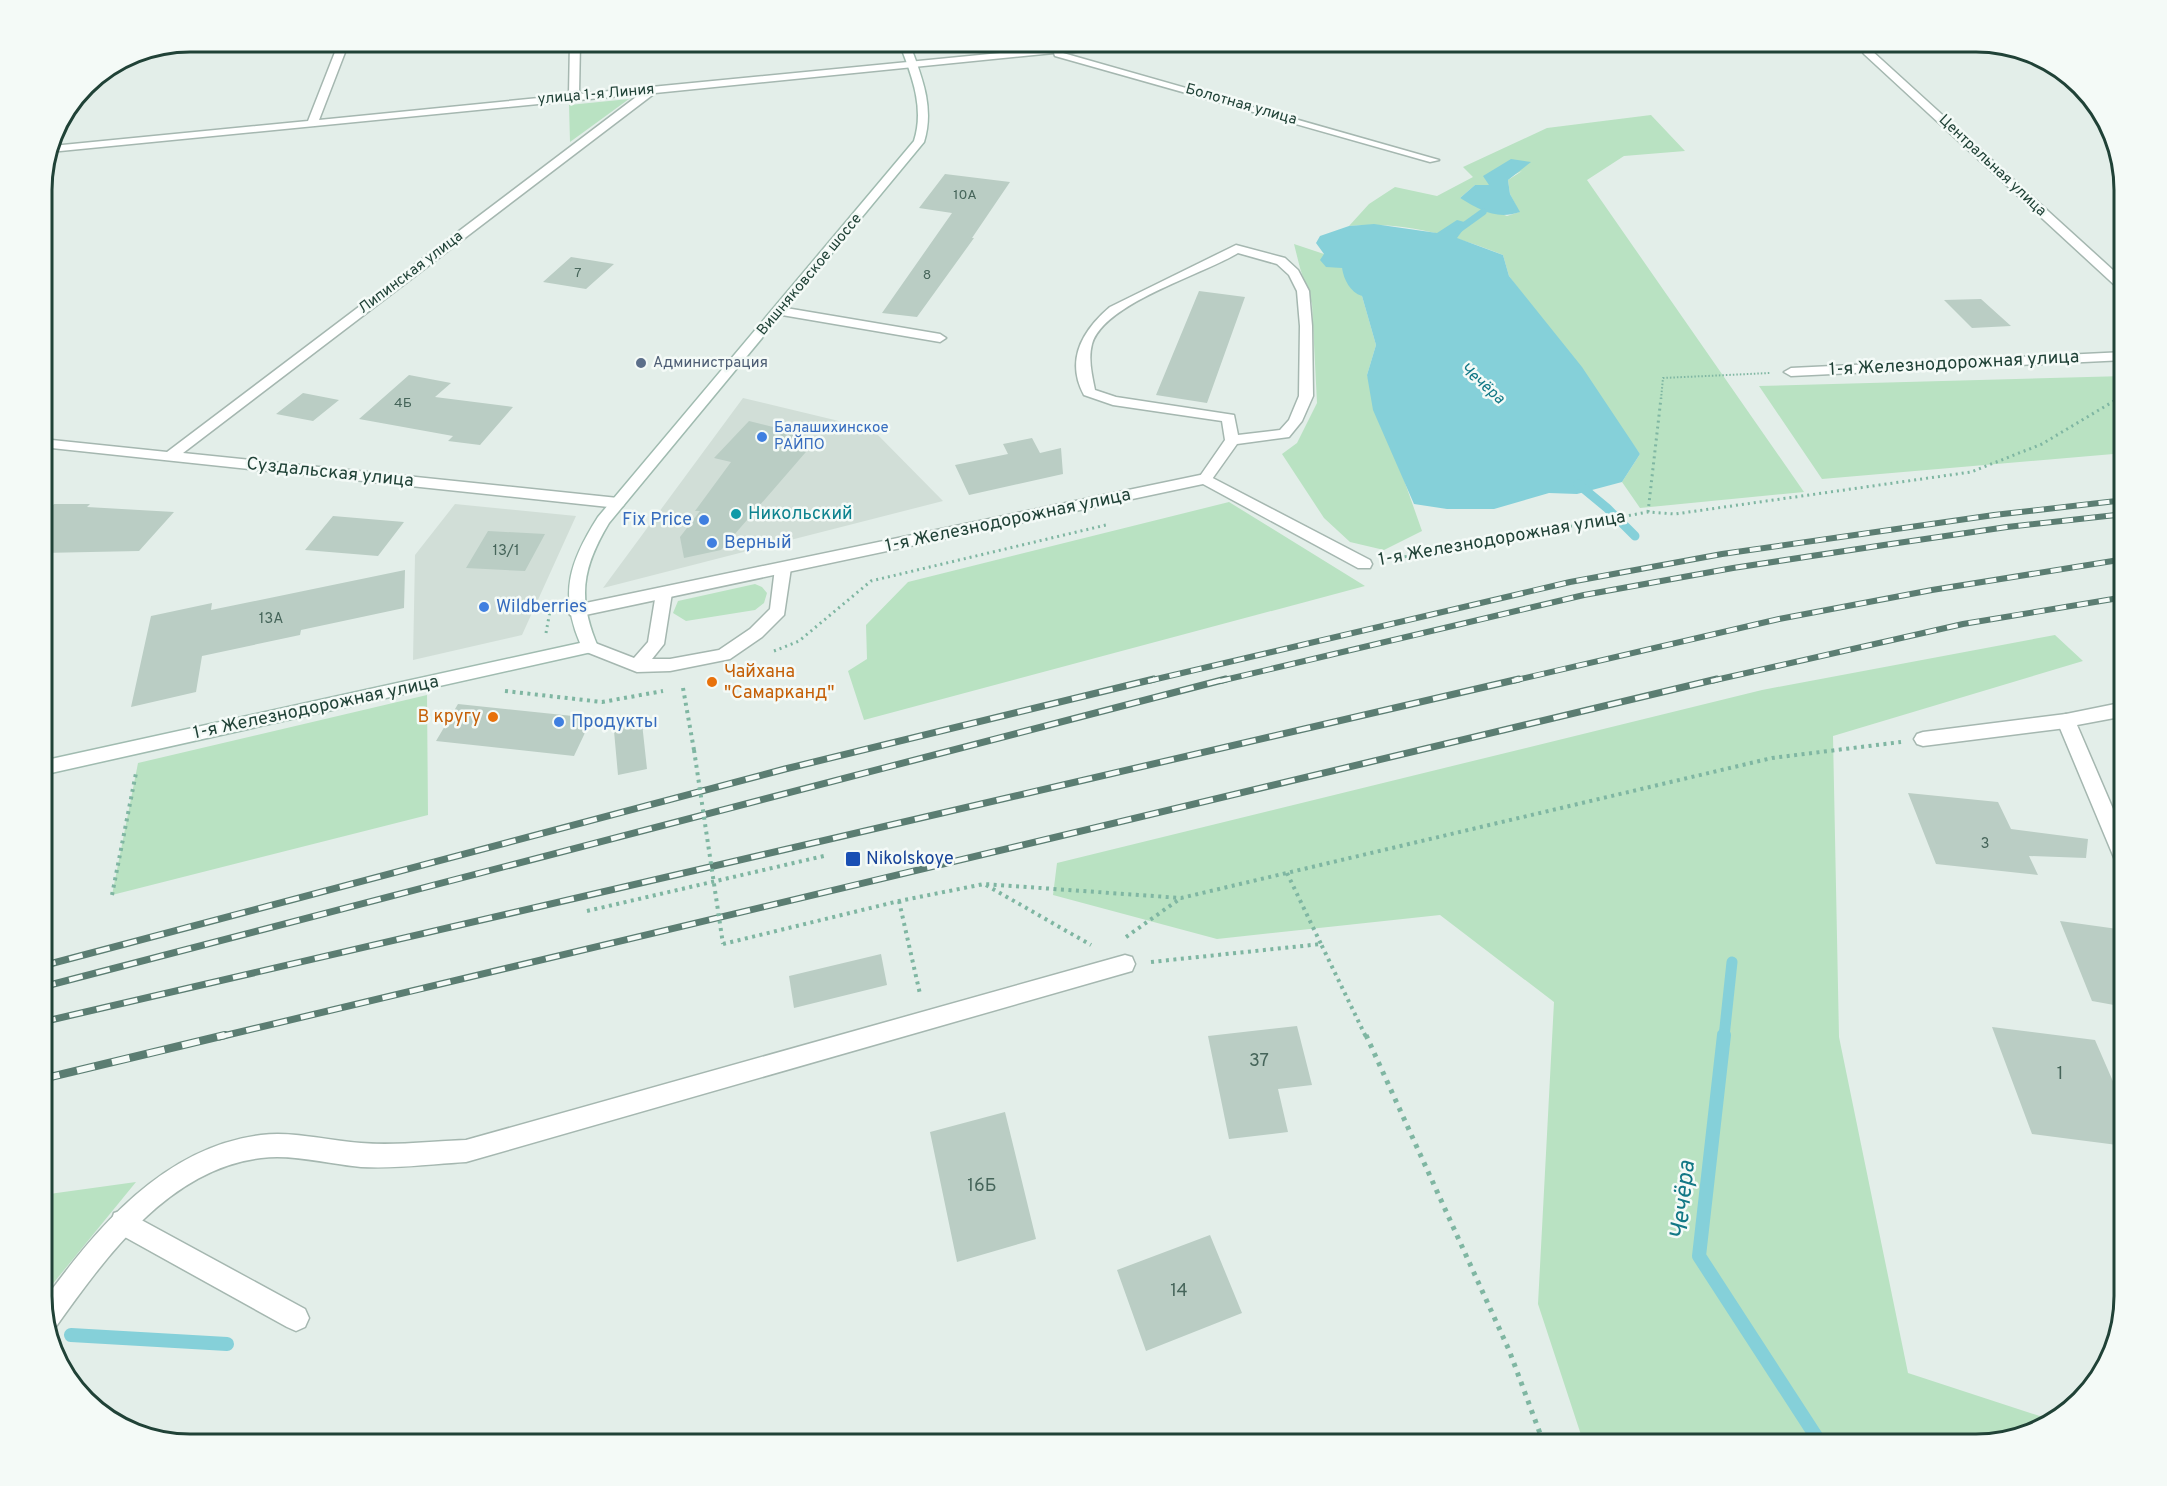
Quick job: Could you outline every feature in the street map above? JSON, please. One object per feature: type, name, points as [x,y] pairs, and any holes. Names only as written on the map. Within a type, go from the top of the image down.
[{"type":"street","points":[[313,122],[340,52]]},
{"type":"street","points":[[574,97],[575,52]]},
{"type":"street","name":"Вишняковское шоссе","points":[[590,647],[578,623],[576,583],[591,538],[919,142],[923,133],[925,112],[908,52]]},
{"type":"street","name":"улица 1-я Линия","points":[[59,148],[1038,52]]},
{"type":"street","name":"Болотная улица","points":[[1052,52],[1434,160]]},
{"type":"street","name":"Центральная улица","points":[[1867,52],[2114,278]]},
{"type":"street","name":"Липинская улица","points":[[170,456],[652,90]]},
{"type":"street","points":[[1205,478],[1232,440],[1229,418],[1113,401],[1089,392],[1083,364],[1088,337],[1108,313],[1175,279],[1221,261],[1236,249],[1281,261],[1294,273],[1303,291],[1306,326],[1306,396],[1295,421],[1284,434],[1232,440]]},
{"type":"street","points":[[780,311],[940,338]]},
{"type":"street","name":"1-я Железнодорожная улица","points":[[1791,372],[2114,357]]},
{"type":"street","name":"Суздальская улица","points":[[53,444],[618,503]]},
{"type":"street","name":"1-я Железнодорожная улица","points":[[576,611],[1205,478],[1364,564]]},
{"type":"street","points":[[590,647],[637,666],[670,665],[723,655],[756,633],[778,611],[783,568]]},
{"type":"street","points":[[637,666],[656,644],[664,593]]},
{"type":"street","name":"1-я Железнодорожная улица","points":[[53,766],[590,647]]},
{"type":"street","points":[[1923,739],[2066,721],[2114,711]]},
{"type":"street","points":[[2066,721],[2114,834]]},
{"type":"street","points":[[53,1308],[105,1240],[151,1197],[190,1169],[248,1148],[290,1145],[362,1155],[466,1151],[1125,964]]},
{"type":"street","points":[[123,1222],[297,1318]]},
{"type":"path","name":"1-я Железнодорожная улица","points":[[1364,564],[1648,512],[1663,378],[1791,372]]},
{"type":"path","points":[[1648,512],[1675,514],[1971,472],[2042,444],[2114,401]]},
{"type":"path","points":[[767,654],[799,641],[871,581],[1109,525]]},
{"type":"path","points":[[546,635],[552,605]]},
{"type":"path","points":[[501,691],[602,702],[683,688],[693,684]]},
{"type":"path","points":[[683,688],[723,944],[900,901],[984,884],[1181,898],[1772,758],[1923,739]]},
{"type":"path","points":[[112,896],[138,763]]},
{"type":"path","points":[[586,911],[828,855]]},
{"type":"path","points":[[1287,873],[1360,1023],[1509,1350],[1540,1433]]},
{"type":"path","points":[[984,884],[1125,964],[1321,944]]},
{"type":"path","points":[[900,901],[922,999]]},
{"type":"shaded area","points":[[743,398],[872,429],[943,501],[603,588]]},
{"type":"shaded area","points":[[455,504],[576,516],[522,635],[413,660],[415,555]]},
{"type":"green space","points":[[629,99],[570,142],[569,105]]},
{"type":"green space","points":[[1651,115],[1685,151],[1624,156],[1587,180],[1804,492],[1640,508],[1622,482],[1640,454],[1509,276],[1503,255],[1465,241],[1427,231],[1388,226],[1349,226],[1369,204],[1395,187],[1437,196],[1473,177],[1463,167],[1547,128]],"holes":[[[1522,171],[1508,180],[1510,194],[1519,212],[1507,216],[1460,198],[1475,185],[1489,186]]]},
{"type":"green space","points":[[1294,244],[1324,254],[1342,268],[1362,296],[1376,345],[1367,375],[1422,531],[1384,550],[1350,542],[1324,518],[1282,454],[1297,443],[1317,403],[1312,304]]},
{"type":"green space","points":[[2114,376],[2114,454],[1822,479],[1759,386]]},
{"type":"green space","points":[[1229,502],[1365,586],[864,720],[848,671],[867,659],[866,625],[908,582]]},
{"type":"green space","points":[[755,584],[767,593],[764,603],[755,610],[686,621],[673,613],[678,601]]},
{"type":"green space","points":[[2055,635],[2083,661],[1833,736],[1839,1037],[1908,1373],[2041,1417],[2021,1426],[2003,1431],[1976,1433],[1580,1433],[1538,1304],[1554,1002],[1440,915],[1217,939],[1053,895],[1057,863],[1762,690]]},
{"type":"green space","points":[[427,695],[428,815],[112,895],[138,763]]},
{"type":"green space","points":[[136,1182],[53,1284],[53,1193]]},
{"type":"water","points":[[1511,159],[1531,162],[1508,180],[1510,194],[1520,212],[1503,215],[1488,213],[1460,198],[1475,185],[1489,185],[1483,176]]},
{"type":"water","points":[[1457,220],[1468,223],[1457,238],[1503,255],[1509,276],[1582,367],[1640,454],[1622,482],[1577,494],[1549,493],[1494,509],[1447,509],[1414,504],[1373,410],[1367,375],[1376,345],[1362,296],[1348,285],[1342,268],[1326,267],[1320,260],[1324,254],[1316,243],[1320,236],[1349,226],[1374,224],[1437,233]]},
{"type":"building","points":[[945,174],[1010,182],[972,238],[974,238],[917,317],[882,313],[952,213],[919,208]]},
{"type":"building","points":[[571,257],[614,264],[586,289],[543,282]]},
{"type":"building","points":[[1199,291],[1245,297],[1207,403],[1156,395]]},
{"type":"building","points":[[1981,299],[2011,326],[1972,328],[1944,300]]},
{"type":"building","points":[[409,375],[451,383],[435,397],[513,407],[480,445],[448,441],[453,436],[359,419]]},
{"type":"building","points":[[303,393],[339,400],[313,421],[276,414]]},
{"type":"building","points":[[749,421],[818,438],[721,550],[684,558],[680,537],[700,511],[695,511],[731,462],[714,458]]},
{"type":"building","points":[[1032,438],[1040,453],[1061,448],[1063,474],[969,495],[955,465],[1008,454],[1003,444]]},
{"type":"building","points":[[90,504],[87,507],[174,512],[139,551],[53,553],[53,505]]},
{"type":"building","points":[[333,516],[404,522],[378,556],[305,550]]},
{"type":"building","points":[[488,531],[545,534],[525,571],[466,568]]},
{"type":"building","points":[[405,570],[404,608],[301,630],[300,635],[202,656],[196,692],[131,707],[151,616],[212,603],[211,610]]},
{"type":"building","points":[[458,704],[592,718],[574,756],[436,741]]},
{"type":"building","points":[[613,720],[642,723],[647,769],[618,775]]},
{"type":"building","points":[[1908,793],[1998,802],[2011,829],[2088,839],[2086,858],[2029,856],[2038,875],[1936,864]]},
{"type":"building","points":[[2060,921],[2114,928],[2114,1005],[2092,1001]]},
{"type":"building","points":[[881,954],[887,985],[794,1008],[789,976]]},
{"type":"building","points":[[1297,1026],[1312,1085],[1278,1089],[1288,1132],[1229,1139],[1208,1036]]},
{"type":"building","points":[[1992,1027],[2095,1040],[2114,1084],[2114,1145],[2032,1134]]},
{"type":"building","points":[[1005,1112],[1036,1239],[957,1262],[930,1132]]},
{"type":"building","points":[[1210,1235],[1242,1313],[1146,1351],[1117,1270]]},
{"type":"waterway","name":"Чечёра","points":[[1458,230],[1483,212]]},
{"type":"waterway","name":"Чечёра","points":[[1578,484],[1607,508],[1635,536]]},
{"type":"waterway","name":"Чечёра","points":[[1724,1037],[1732,962]]},
{"type":"waterway","name":"Чечёра","points":[[1724,1035],[1699,1256],[1814,1433]]},
{"type":"waterway","points":[[71,1335],[227,1344]]},
{"type":"railway","points":[[1148,681],[1570,582],[1722,554],[1994,515],[2114,501]]},
{"type":"railway","points":[[1220,681],[1584,595],[1733,568],[1884,545],[2007,527],[2114,515]]},
{"type":"railway","points":[[1512,681],[1779,619],[1932,590],[2114,561]]},
{"type":"railway","points":[[1711,681],[1963,624],[2114,599]]},
{"type":"railway","points":[[53,963],[785,769],[1154,679]]},
{"type":"railway","points":[[53,984],[1226,679]]},
{"type":"railway","points":[[53,1019],[1519,679]]},
{"type":"railway","points":[[219,1037],[1717,679]]},
{"type":"railway","points":[[53,1076],[225,1035]]},
{"type":"place","name":"Администрация","points":[[641,363]]},
{"type":"place","name":"Балашихинское РАЙПО","points":[[762,437]]},
{"type":"place","name":"Никольский","points":[[736,514]]},
{"type":"place","name":"Fix Price","points":[[704,520]]},
{"type":"place","name":"Верный","points":[[712,543]]},
{"type":"place","name":"Wildberries","points":[[484,607]]},
{"type":"place","name":"Чайхана \"Самарканд\"","points":[[712,682]]},
{"type":"place","name":"В кругу","points":[[493,717]]},
{"type":"place","name":"Продукты","points":[[559,722]]},
{"type":"place","name":"Nikolskoye","points":[[853,859]]}]
